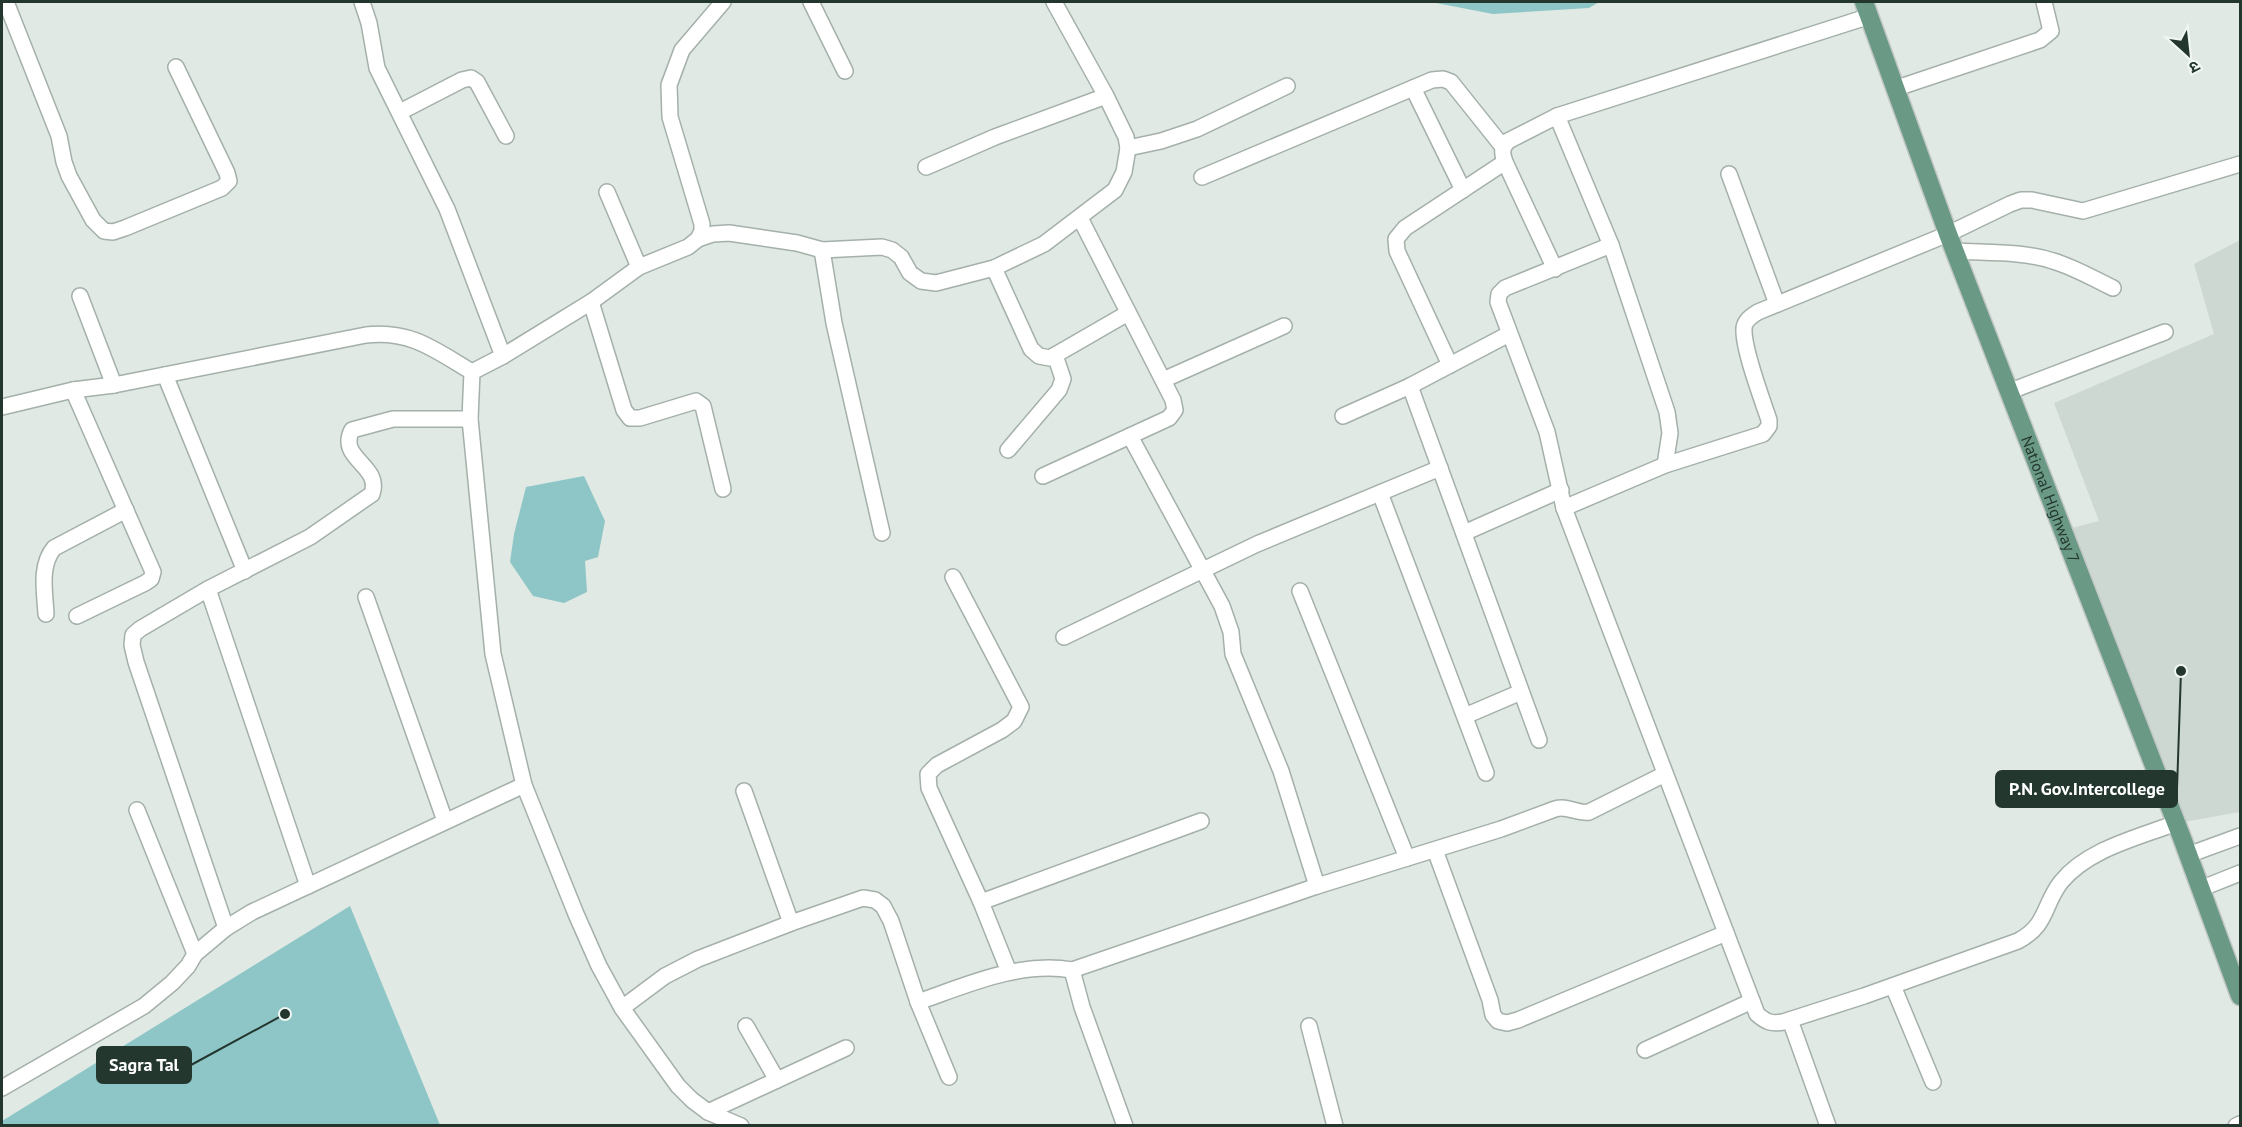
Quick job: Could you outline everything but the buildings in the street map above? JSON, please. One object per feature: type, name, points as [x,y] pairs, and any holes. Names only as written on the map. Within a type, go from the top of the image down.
[{"type":"main road","name":"National Highway 7","points":[[1867,9],[2008,392],[2241,996]]},
{"type":"street","points":[[6,2],[59,136],[69,176],[93,220],[104,231],[113,232],[125,228],[222,188],[229,181],[227,172],[176,67]]},
{"type":"street","points":[[362,2],[369,23],[377,68],[447,209],[503,356]]},
{"type":"street","points":[[699,239],[702,224],[670,117],[669,84],[682,50],[723,2]]},
{"type":"street","points":[[811,2],[845,72]]},
{"type":"street","points":[[472,372],[503,356],[591,302],[639,267],[713,234],[729,233],[797,243],[822,250],[882,247],[892,250],[901,257],[910,273],[921,282],[936,283],[994,268],[1044,244],[1115,190],[1124,172],[1128,148],[1126,137],[1106,96],[1054,2]]},
{"type":"street","points":[[1897,88],[2040,40],[2051,31],[2044,2]]},
{"type":"street","points":[[1450,365],[1397,251],[1396,239],[1405,228],[1463,190],[1504,154],[1508,141],[1557,116],[1867,9]]},
{"type":"street","points":[[400,112],[462,80],[471,78],[477,82],[506,136]]},
{"type":"street","points":[[1202,177],[1432,80],[1443,79],[1451,82],[1504,154],[1555,269]]},
{"type":"street","points":[[1128,148],[1161,141],[1197,129],[1287,86]]},
{"type":"street","points":[[1413,88],[1463,190]]},
{"type":"street","points":[[926,167],[995,137],[1106,96]]},
{"type":"street","points":[[1557,116],[1611,245],[1667,412],[1670,433],[1665,465]]},
{"type":"street","points":[[1564,508],[1665,465],[1763,434],[1769,426],[1746,345],[1744,328],[1749,317],[1776,304],[1952,243],[2021,200],[2032,200],[2084,211],[2241,164]]},
{"type":"street","points":[[1729,174],[1776,304]]},
{"type":"street","points":[[607,192],[639,267]]},
{"type":"street","points":[[1043,476],[1169,418],[1175,410],[1173,400],[1080,218]]},
{"type":"street","points":[[1952,243],[2056,261],[2113,288]]},
{"type":"street","points":[[1611,245],[1505,288],[1499,294],[1498,302],[1547,432],[1564,508],[1757,1014],[1765,1021],[1773,1023],[1790,1020],[1893,986],[2029,935],[2038,927],[2060,884],[2077,867],[2106,850],[2176,823]]},
{"type":"street","points":[[822,250],[834,322],[882,533]]},
{"type":"street","points":[[994,268],[1031,349],[1039,356],[1050,358],[1128,313]]},
{"type":"street","points":[[80,296],[114,385]]},
{"type":"street","points":[[591,302],[624,410],[630,418],[640,418],[696,401],[703,406],[723,489]]},
{"type":"street","points":[[1162,380],[1284,326]]},
{"type":"street","points":[[2008,392],[2165,332]]},
{"type":"street","points":[[2,407],[73,390],[114,385],[386,333],[423,342],[472,372]]},
{"type":"street","points":[[1342,416],[1410,386],[1509,334]]},
{"type":"street","points":[[1008,450],[1059,390],[1063,379],[1055,355]]},
{"type":"street","points":[[472,372],[471,419],[493,654],[524,785],[580,925],[622,1008],[678,1086],[708,1112],[741,1125]]},
{"type":"street","points":[[165,375],[244,571]]},
{"type":"street","points":[[1410,386],[1539,740]]},
{"type":"street","points":[[73,390],[153,572],[151,579],[77,616]]},
{"type":"street","points":[[226,928],[136,662],[132,645],[133,635],[208,589],[310,537],[372,494],[375,486],[373,477],[349,447],[348,439],[352,430],[393,418],[471,419]]},
{"type":"street","points":[[1130,436],[1225,614],[1231,632],[1233,654],[1281,771],[1317,886]]},
{"type":"street","points":[[1064,637],[1201,570],[1440,468]]},
{"type":"street","points":[[1464,533],[1561,490]]},
{"type":"street","points":[[1380,493],[1486,773]]},
{"type":"street","points":[[46,614],[45,566],[47,556],[54,548],[126,510]]},
{"type":"street","points":[[953,576],[1021,707],[1014,721],[1002,730],[937,765],[928,774],[929,788],[981,902],[1009,972]]},
{"type":"street","points":[[208,589],[308,886]]},
{"type":"street","points":[[1300,591],[1407,858]]},
{"type":"street","points":[[366,597],[445,821]]},
{"type":"street","points":[[1465,716],[1521,692]]},
{"type":"street","points":[[918,1002],[1009,972],[1053,966],[1072,970],[1317,886],[1501,829],[1561,807],[1582,813],[1589,812],[1665,774]]},
{"type":"street","points":[[2,1088],[144,1006],[172,983],[188,966],[195,954],[226,928],[252,912],[524,785]]},
{"type":"street","points":[[744,791],[791,923]]},
{"type":"street","points":[[137,810],[195,954]]},
{"type":"street","points":[[981,902],[1202,821]]},
{"type":"street","points":[[2187,855],[2241,836]]},
{"type":"street","points":[[1435,850],[1490,1000],[1493,1015],[1498,1022],[1518,1020],[1726,933]]},
{"type":"street","points":[[2200,889],[2241,873]]},
{"type":"street","points":[[622,1008],[665,976],[698,959],[863,898],[875,900],[883,906],[891,921],[918,1002],[949,1077]]},
{"type":"street","points":[[1072,970],[1082,1007],[1125,1125]]},
{"type":"street","points":[[1893,986],[1933,1082]]},
{"type":"street","points":[[1645,1050],[1752,1001]]},
{"type":"street","points":[[1790,1020],[1828,1125]]},
{"type":"street","points":[[746,1026],[777,1080]]},
{"type":"street","points":[[1309,1026],[1335,1125]]},
{"type":"street","points":[[708,1112],[846,1048]]},
{"type":"street","points":[[2236,1125],[2241,1124]]},
{"type":"shaded area","points":[[2240,240],[2240,812],[2178,823],[2068,529],[2099,521],[2054,403],[2214,334],[2194,264]]},
{"type":"water","points":[[1431,2],[1599,2],[1589,8],[1493,14]]},
{"type":"water","points":[[584,476],[605,521],[598,557],[585,561],[587,592],[564,603],[533,596],[510,562],[514,534],[526,487]]},
{"type":"water","points":[[350,906],[440,1125],[2,1125],[2,1121]]},
{"type":"place","name":"P.N. Gov.Intercollege","points":[[2181,671]]},
{"type":"place","name":"Sagra Tal","points":[[285,1014]]}]
